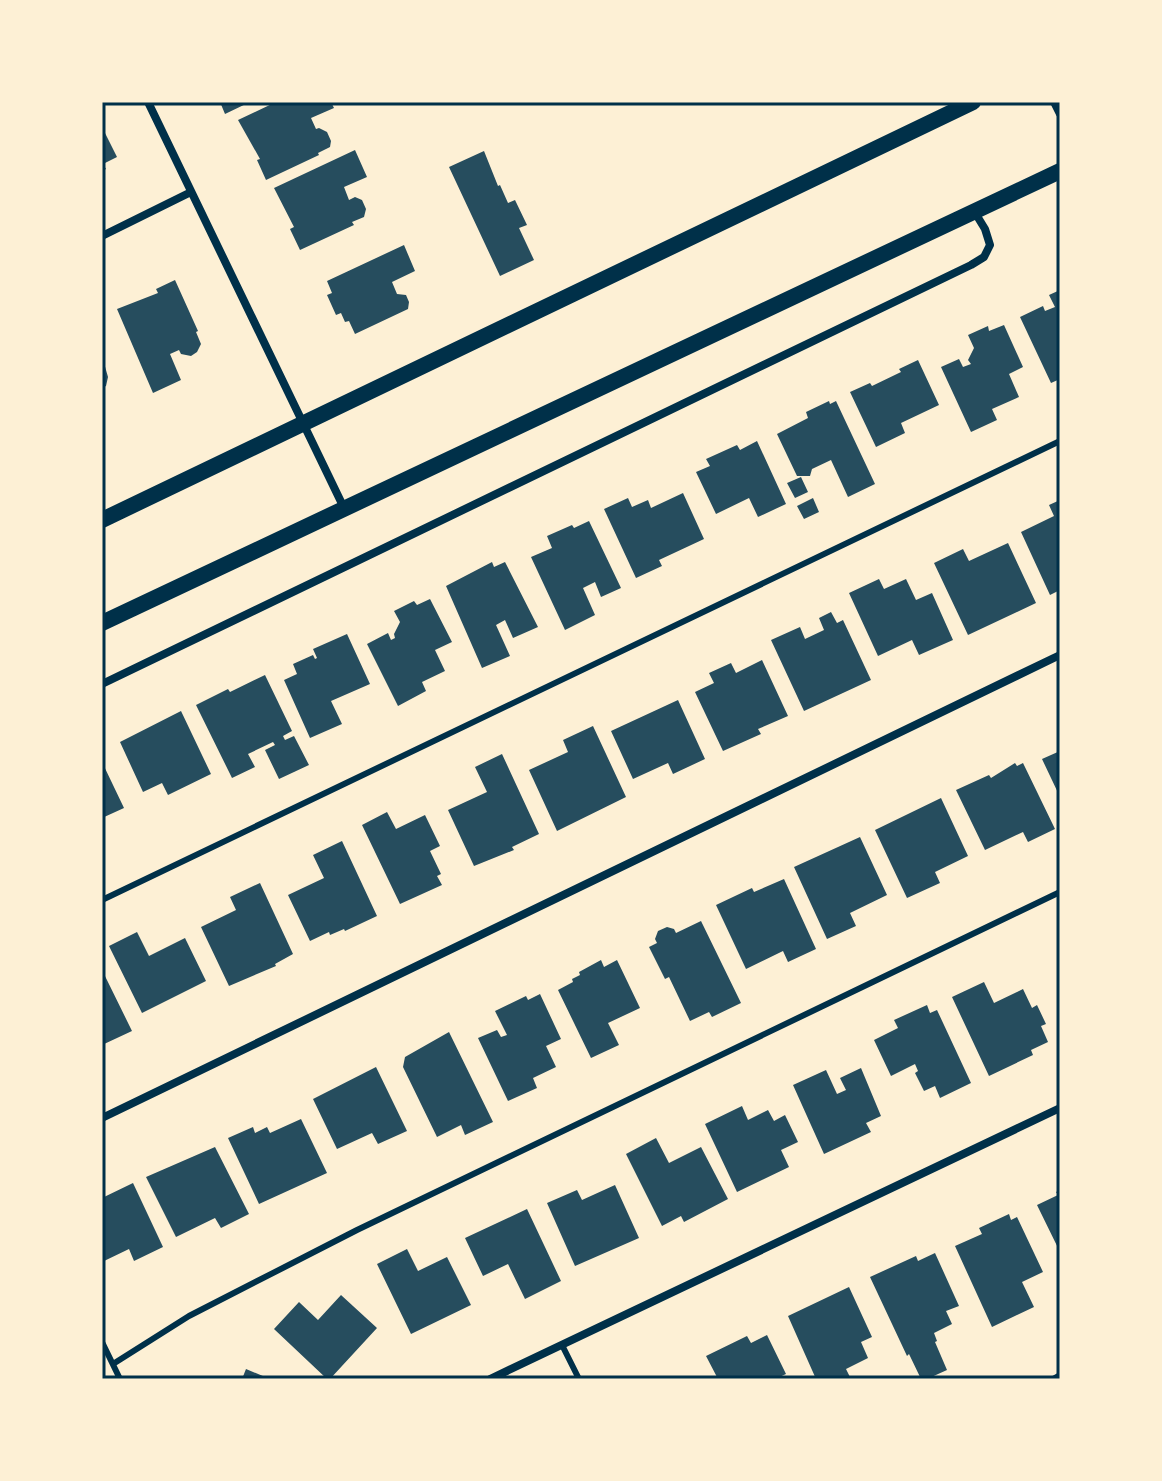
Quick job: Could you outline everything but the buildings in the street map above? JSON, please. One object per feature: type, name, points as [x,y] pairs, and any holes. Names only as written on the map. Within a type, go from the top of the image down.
[{"type":"main road","points":[[102,520],[973,102]]},
{"type":"main road","points":[[102,623],[1060,171]]},
{"type":"street","points":[[148,102],[344,508]]},
{"type":"street","points":[[1054,102],[1060,114]]},
{"type":"street","points":[[102,236],[191,192]]},
{"type":"street","points":[[102,684],[971,265],[984,257],[990,245],[974,211]]},
{"type":"street","points":[[102,1118],[1060,655]]},
{"type":"street","points":[[490,1379],[1060,1108]]},
{"type":"lane","points":[[102,900],[1060,441]]},
{"type":"lane","points":[[113,1364],[189,1316],[357,1230],[1060,892]]},
{"type":"lane","points":[[102,1342],[120,1379]]},
{"type":"lane","points":[[562,1345],[579,1379]]},
{"type":"lane","points":[[1053,1379],[1060,1375]]}]
